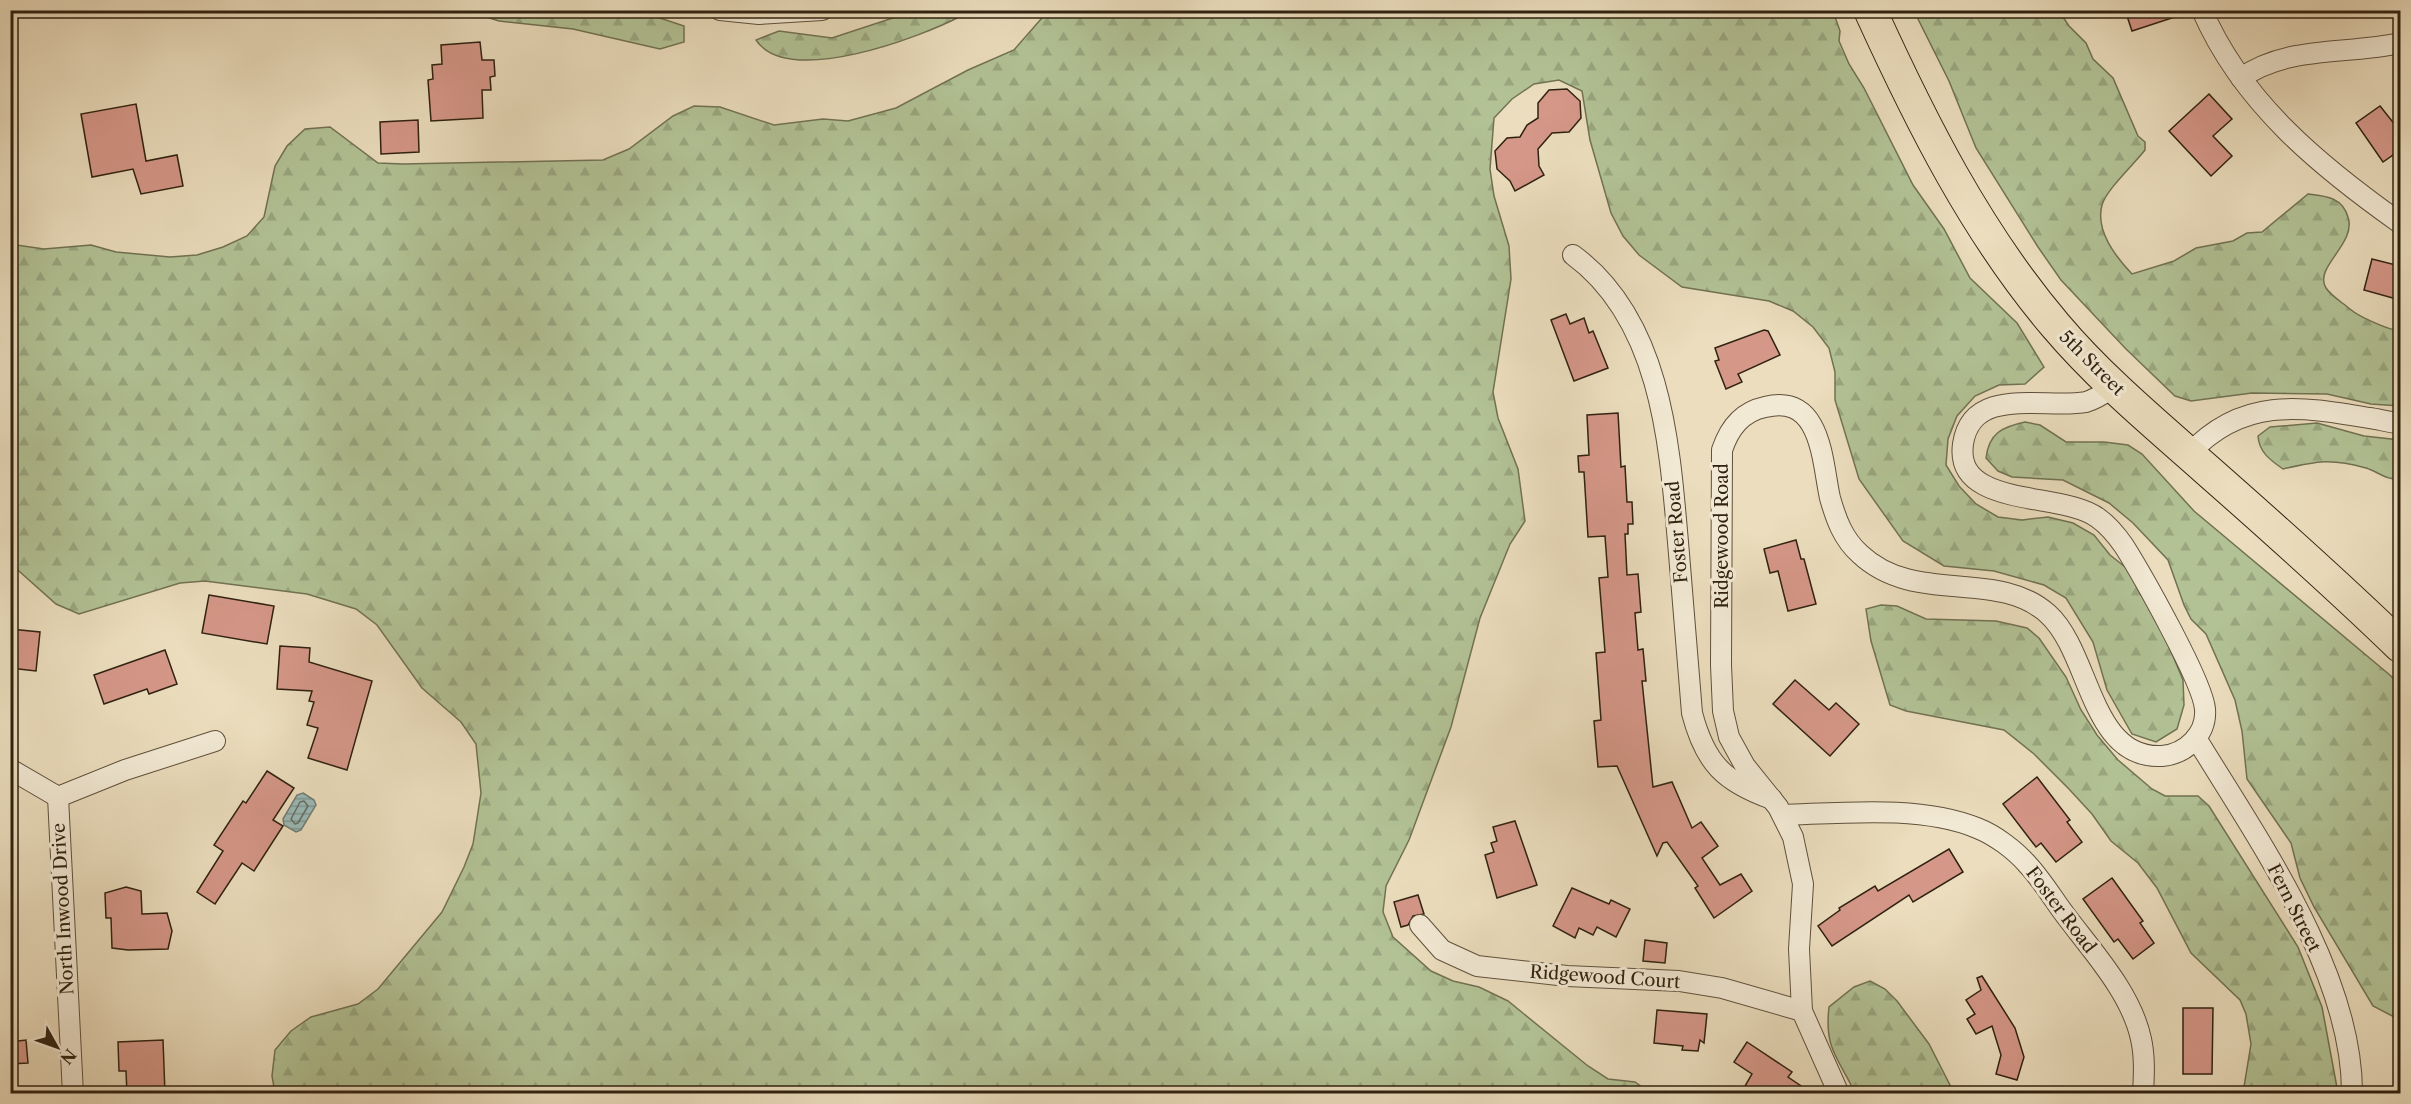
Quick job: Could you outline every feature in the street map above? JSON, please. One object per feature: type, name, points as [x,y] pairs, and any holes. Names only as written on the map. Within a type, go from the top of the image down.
[{"type":"main road","name":"5th Street","points":[[1870,10],[1930,135],[1993,242],[2055,325],[2114,387],[2320,570],[2400,646]]},
{"type":"street","points":[[720,10],[759,14],[822,10]]},
{"type":"street","points":[[2202,10],[2211,30],[2241,78],[2303,148],[2400,223]]},
{"type":"street","points":[[2241,78],[2256,68],[2296,55],[2400,44]]},
{"type":"street","name":"Foster Road","points":[[1573,255],[1606,283],[1619,301],[1640,344],[1663,419],[1673,486],[1692,713],[1705,752],[1720,771],[1743,789],[1777,807],[1845,813],[1918,815],[1978,828],[2001,842],[2028,864],[2102,965],[2128,1006],[2141,1038],[2144,1068],[2142,1094]]},
{"type":"street","points":[[2114,387],[2102,395],[2080,402],[2017,403],[1992,406],[1978,416],[1968,429],[1963,443],[1963,457],[1981,484],[1996,492],[2079,506],[2097,517],[2117,537],[2141,574],[2202,693],[2205,718],[2196,738]]},
{"type":"street","name":"Ridgewood Road","points":[[1839,1094],[1802,1011],[1799,949],[1803,884],[1793,837],[1777,807],[1745,766],[1729,737],[1724,711],[1721,664],[1722,450],[1728,434],[1738,420],[1754,410],[1770,405],[1788,407],[1802,414],[1814,426],[1821,442],[1837,521],[1857,552],[1874,566],[1894,578],[1919,584],[1989,589],[2027,601],[2045,611],[2060,626],[2072,644],[2111,733],[2128,749],[2141,754],[2167,755],[2189,746],[2196,738]]},
{"type":"street","points":[[2189,454],[2200,443],[2227,424],[2259,411],[2280,407],[2309,409],[2400,423]]},
{"type":"street","name":"Fern Street","points":[[2196,738],[2285,887],[2317,951],[2348,1042],[2352,1094]]},
{"type":"street","name":"North Inwood Drive","points":[[58,796],[125,770],[215,741]]},
{"type":"street","name":"North Inwood Drive","points":[[10,769],[58,796]]},
{"type":"street","name":"North Inwood Drive","points":[[58,796],[73,1094]]},
{"type":"street","name":"Ridgewood Court","points":[[1420,925],[1442,950],[1477,966],[1567,975],[1679,981],[1722,988],[1802,1011]]},
{"type":"green space","points":[[467,11],[639,11],[684,26],[684,42],[660,49],[573,29],[499,21]]},
{"type":"green space","points":[[914,11],[964,11],[961,16],[917,35],[855,54],[824,59],[796,59],[772,54],[756,40],[779,31],[832,38]]},
{"type":"green space","points":[[1048,11],[1833,11],[1840,31],[1839,41],[1849,64],[1864,88],[1913,185],[1944,229],[1970,278],[2017,323],[2044,367],[2025,384],[1999,385],[1975,396],[1957,416],[1948,439],[1946,465],[1959,486],[1976,504],[1998,517],[2022,520],[2048,517],[2073,523],[2094,535],[2110,555],[2129,570],[2140,593],[2155,613],[2183,680],[2184,705],[2177,729],[2156,742],[2132,734],[2107,690],[2093,642],[2066,598],[2044,585],[1994,571],[1944,566],[1903,541],[1859,479],[1835,400],[1835,372],[1829,348],[1813,327],[1793,311],[1769,301],[1682,287],[1639,255],[1623,236],[1611,213],[1590,140],[1582,91],[1559,80],[1534,84],[1512,99],[1494,118],[1490,169],[1494,196],[1509,246],[1511,279],[1493,392],[1498,418],[1518,469],[1525,521],[1510,544],[1480,618],[1451,727],[1409,840],[1386,886],[1383,912],[1393,937],[1431,971],[1453,981],[1479,987],[1508,1001],[1588,1066],[1608,1079],[1635,1082],[1650,1093],[275,1093],[272,1076],[275,1050],[291,1031],[311,1017],[358,1004],[378,989],[442,912],[473,844],[481,793],[476,744],[461,722],[422,688],[377,625],[356,609],[307,594],[205,581],[180,583],[79,614],[56,604],[11,564],[10,244],[44,249],[91,245],[116,252],[170,257],[197,255],[223,247],[247,236],[264,217],[275,166],[287,146],[305,129],[330,127],[378,163],[403,164],[603,160],[629,149],[673,116],[694,106],[720,107],[774,125],[823,119],[848,121],[896,108],[968,70],[1014,50]]},
{"type":"green space","points":[[1914,11],[2059,11],[2069,26],[2086,43],[2093,59],[2113,78],[2138,136],[2145,142],[2145,150],[2105,199],[2101,215],[2101,224],[2108,243],[2132,274],[2174,261],[2196,248],[2233,241],[2247,233],[2262,232],[2308,194],[2327,197],[2342,205],[2348,217],[2349,227],[2347,237],[2325,272],[2326,288],[2334,297],[2360,316],[2400,331],[2400,406],[2371,404],[2327,394],[2252,393],[2191,401],[2175,396],[2126,349],[2061,280],[2038,247],[1976,148],[1949,81]]},
{"type":"green space","points":[[2025,422],[2040,425],[2066,442],[2104,442],[2128,445],[2142,454],[2194,511],[2391,676],[2400,687],[2400,1020],[2373,1006],[2314,907],[2300,878],[2291,843],[2247,779],[2242,731],[2235,700],[2206,634],[2191,619],[2184,605],[2168,560],[2133,523],[2109,503],[2063,480],[2012,477],[1998,471],[1986,458],[1990,443],[1998,432]]},
{"type":"green space","points":[[2317,423],[2364,436],[2400,440],[2400,479],[2386,477],[2354,465],[2333,462],[2283,469],[2260,447],[2258,436],[2270,427]]},
{"type":"green space","points":[[1881,605],[1897,606],[1926,619],[1996,621],[2027,628],[2039,638],[2066,677],[2081,710],[2097,735],[2118,760],[2152,789],[2165,796],[2198,796],[2209,806],[2298,947],[2322,1007],[2338,1093],[2243,1093],[2251,1044],[2246,1014],[2240,1000],[2191,953],[2157,888],[2138,863],[2111,841],[2092,814],[2068,788],[2034,754],[2004,730],[1906,711],[1890,705],[1871,641],[1866,609]]},
{"type":"green space","points":[[1870,981],[1885,989],[1897,1001],[1929,1044],[1954,1093],[1855,1093],[1831,1044],[1828,1022],[1829,1007],[1854,987]]},
{"type":"water","points":[[303,793],[314,800],[316,805],[301,830],[296,832],[284,825],[283,819],[297,795]]},
{"type":"building","points":[[2125,10],[2183,10],[2184,14],[2132,31]]},
{"type":"building","points":[[480,42],[482,60],[494,60],[495,76],[490,77],[491,90],[482,90],[483,118],[431,121],[428,80],[433,79],[432,65],[442,64],[441,45]]},
{"type":"building","points":[[1567,89],[1580,101],[1581,118],[1569,132],[1552,133],[1538,149],[1539,166],[1544,175],[1515,191],[1510,181],[1497,169],[1495,151],[1507,138],[1520,137],[1527,125],[1538,118],[1538,103],[1549,90]]},
{"type":"building","points":[[2209,94],[2232,119],[2213,136],[2232,156],[2211,176],[2169,131]]},
{"type":"building","points":[[136,104],[146,161],[177,155],[183,186],[141,194],[133,169],[92,177],[81,114]]},
{"type":"building","points":[[2380,106],[2400,131],[2400,150],[2383,162],[2356,123]]},
{"type":"building","points":[[418,120],[419,152],[381,154],[380,122]]},
{"type":"building","points":[[2372,259],[2400,266],[2400,300],[2364,290]]},
{"type":"building","points":[[1566,314],[1570,324],[1584,318],[1589,333],[1593,331],[1608,368],[1574,381],[1551,320]]},
{"type":"building","points":[[1764,330],[1768,331],[1780,355],[1738,374],[1742,382],[1726,389],[1715,361],[1719,360],[1715,348]]},
{"type":"building","points":[[1618,413],[1621,467],[1625,466],[1627,502],[1632,502],[1633,524],[1628,524],[1628,534],[1625,534],[1627,575],[1638,574],[1641,612],[1635,613],[1638,650],[1643,649],[1646,681],[1642,681],[1653,787],[1672,782],[1692,828],[1701,822],[1718,846],[1702,858],[1720,885],[1741,874],[1752,891],[1714,918],[1695,888],[1698,886],[1667,842],[1663,843],[1657,856],[1617,766],[1598,767],[1594,721],[1601,720],[1596,653],[1605,652],[1599,578],[1608,577],[1605,536],[1588,537],[1584,472],[1579,472],[1578,456],[1589,455],[1587,415]]},
{"type":"building","points":[[1796,540],[1801,559],[1804,559],[1816,604],[1788,611],[1778,571],[1770,573],[1764,549]]},
{"type":"building","points":[[209,595],[274,606],[267,644],[202,633]]},
{"type":"building","points":[[10,629],[40,632],[36,671],[10,668]]},
{"type":"building","points":[[280,646],[310,648],[309,662],[372,681],[347,770],[308,758],[318,728],[307,725],[314,702],[309,701],[312,691],[277,689]]},
{"type":"building","points":[[165,650],[177,684],[149,694],[147,689],[104,704],[94,675]]},
{"type":"building","points":[[1795,680],[1829,710],[1836,703],[1859,724],[1830,756],[1773,704]]},
{"type":"building","points":[[267,771],[294,788],[273,820],[283,826],[254,871],[242,863],[215,904],[197,892],[223,851],[214,845],[243,801],[246,803]]},
{"type":"building","points":[[2037,777],[2070,820],[2067,822],[2082,842],[2056,862],[2041,843],[2036,847],[2003,804]]},
{"type":"building","points":[[1515,821],[1537,885],[1497,898],[1485,855],[1494,852],[1491,843],[1497,841],[1493,827]]},
{"type":"building","points":[[1949,849],[1963,872],[1913,902],[1909,895],[1832,946],[1818,926],[1840,910],[1839,908],[1875,886],[1878,891]]},
{"type":"building","points":[[2112,878],[2143,921],[2140,923],[2154,943],[2133,959],[2118,939],[2114,942],[2083,899]]},
{"type":"building","points":[[126,887],[141,891],[142,914],[167,913],[172,931],[168,949],[112,948],[111,918],[106,918],[105,893]]},
{"type":"building","points":[[1572,888],[1609,904],[1611,900],[1630,909],[1616,937],[1597,927],[1593,935],[1579,928],[1575,938],[1553,926]]},
{"type":"building","points":[[1418,895],[1424,914],[1413,916],[1408,925],[1401,927],[1394,902]]},
{"type":"building","points":[[1645,940],[1667,943],[1665,963],[1643,961]]},
{"type":"building","points":[[1982,976],[2015,1028],[2024,1057],[2017,1080],[1996,1074],[2001,1055],[1992,1026],[1976,1034],[1967,1019],[1975,1014],[1966,1000],[1981,990],[1977,978]]},
{"type":"building","points":[[2183,1008],[2213,1008],[2212,1074],[2183,1074]]},
{"type":"building","points":[[1657,1010],[1707,1014],[1704,1043],[1700,1040],[1698,1051],[1682,1050],[1683,1046],[1654,1043]]},
{"type":"building","points":[[26,1040],[28,1063],[10,1064],[10,1042]]},
{"type":"building","points":[[163,1040],[165,1094],[127,1094],[126,1071],[119,1071],[118,1042]]},
{"type":"building","points":[[1747,1042],[1792,1072],[1788,1077],[1813,1094],[1757,1094],[1745,1086],[1752,1074],[1734,1062]]}]
